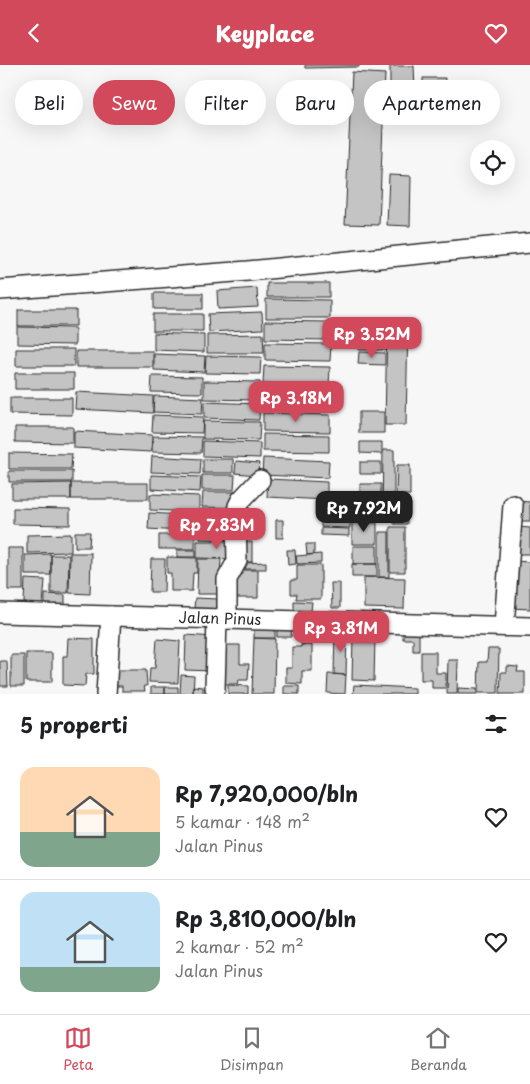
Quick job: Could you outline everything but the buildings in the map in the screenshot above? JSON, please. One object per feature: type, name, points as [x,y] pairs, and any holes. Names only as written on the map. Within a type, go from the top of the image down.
[{"type":"street","points":[[0,290],[238,271],[530,243]]},
{"type":"street","points":[[215,688],[227,579],[237,561],[236,517],[238,506],[260,479]]},
{"type":"street","points":[[504,626],[513,505]]},
{"type":"street","name":"Jalan Pinus","points":[[0,613],[530,627]]},
{"type":"street","points":[[106,694],[111,616]]}]
